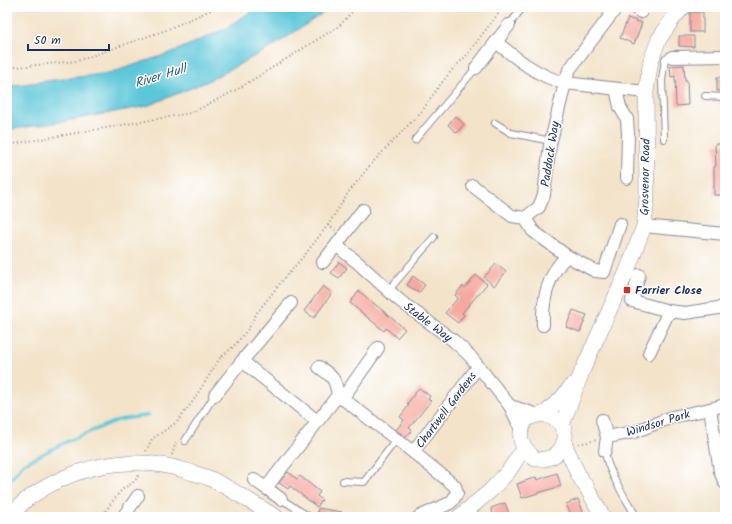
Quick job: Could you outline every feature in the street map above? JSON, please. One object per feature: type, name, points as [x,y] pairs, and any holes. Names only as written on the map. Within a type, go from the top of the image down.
[{"type":"street","name":"Paddock Way","points":[[525,218],[539,207],[544,195],[551,141],[564,83],[569,70],[617,7]]},
{"type":"street","name":"Grosvenor Road","points":[[562,425],[584,369],[627,271],[644,226],[647,198],[646,92],[651,60],[659,39],[683,7]]},
{"type":"street","points":[[476,68],[509,26]]},
{"type":"street","points":[[496,42],[522,63],[555,81],[646,92]]},
{"type":"street","points":[[672,57],[725,56]]},
{"type":"street","points":[[616,89],[620,107],[627,119],[627,178]]},
{"type":"street","points":[[473,186],[512,216],[525,218],[533,231],[566,256],[595,271],[604,272],[620,224]]},
{"type":"street","points":[[323,262],[337,246],[343,235],[363,210]]},
{"type":"street","points":[[644,226],[725,234]]},
{"type":"street","name":"Stable Way","points":[[337,246],[357,262],[388,291],[454,341],[470,356],[478,368],[510,406],[521,429]]},
{"type":"street","points":[[543,325],[542,312],[548,288],[559,263],[566,256]]},
{"type":"street","points":[[639,275],[632,300],[669,311],[685,313],[725,307]]},
{"type":"street","points":[[215,395],[242,360],[291,302]]},
{"type":"street","points":[[649,354],[669,311]]},
{"type":"street","points":[[266,488],[317,421],[340,397],[378,348]]},
{"type":"street","points":[[242,360],[317,421]]},
{"type":"street","points":[[319,367],[330,374],[336,382],[340,397]]},
{"type":"street","name":"Chartwell Gardens","points":[[413,452],[478,368]]},
{"type":"street","name":"Grosvenor Road","points":[[541,415],[562,398],[584,369]]},
{"type":"street","name":"Chartwell Gardens","points":[[340,397],[455,486],[457,493],[450,503],[419,517]]},
{"type":"street","name":"Windsor Park","points":[[607,437],[634,432],[672,416],[725,405]]},
{"type":"street","points":[[510,406],[552,417],[562,425],[579,476],[603,517]]},
{"type":"street","points":[[710,409],[720,471],[725,483]]},
{"type":"street","points":[[541,415],[526,419],[521,429],[520,439],[524,448],[542,459],[564,465],[579,476]]},
{"type":"street","points":[[602,420],[607,437],[605,451]]},
{"type":"street","points":[[508,472],[559,452],[569,444]]},
{"type":"street","points":[[459,517],[490,491],[508,472],[524,448]]},
{"type":"street","points":[[9,517],[25,501],[61,479],[97,467],[118,463],[142,462],[168,466],[212,479],[276,517]]},
{"type":"street","points":[[254,480],[282,499]]},
{"type":"street","points":[[124,516],[138,496]]},
{"type":"lane","points":[[509,26],[522,7]]},
{"type":"lane","points":[[664,139],[662,80],[665,59],[672,57]]},
{"type":"lane","points":[[416,140],[476,68]]},
{"type":"lane","points":[[705,96],[725,97]]},
{"type":"lane","points":[[495,123],[511,133],[551,141]]},
{"type":"lane","points":[[388,291],[434,238]]},
{"type":"lane","points":[[185,441],[215,395]]},
{"type":"lane","points":[[343,481],[364,482],[396,440]]},
{"type":"lane","points":[[605,451],[606,458],[618,484],[637,517]]},
{"type":"lane","points":[[282,499],[308,516]]},
{"type":"path","points":[[7,68],[77,61],[166,30],[218,7]]},
{"type":"path","points":[[7,145],[191,113],[238,89],[339,26],[357,7]]},
{"type":"path","points":[[100,517],[108,510],[122,490],[131,486],[137,480],[142,462],[152,439],[177,422],[193,401],[220,358],[234,347],[245,333],[256,314],[278,286],[304,257],[328,225],[352,187],[371,164],[422,110],[451,71],[466,56],[502,7]]},
{"type":"path","points":[[569,444],[607,437]]},
{"type":"path","points":[[168,466],[176,442],[185,441]]},
{"type":"water","name":"River Hull","points":[[258,7],[332,7],[272,47],[206,82],[147,106],[7,130],[7,86],[110,73],[173,52],[225,29]]},
{"type":"building","points":[[690,12],[703,12],[703,32],[690,32]]},
{"type":"building","points":[[628,18],[642,23],[634,44],[620,38]]},
{"type":"building","points":[[679,36],[694,36],[694,47],[679,46]]},
{"type":"building","points":[[684,65],[685,80],[687,80],[688,105],[676,106],[675,76],[671,77],[670,66]]},
{"type":"building","points":[[717,77],[725,77],[725,91],[717,91]]},
{"type":"building","points":[[455,116],[464,124],[457,133],[448,125]]},
{"type":"building","points":[[715,144],[725,144],[725,195],[714,195],[714,167],[716,166]]},
{"type":"building","points":[[339,262],[347,268],[339,278],[331,273]]},
{"type":"building","points":[[496,264],[506,272],[494,286],[484,277]]},
{"type":"building","points":[[476,275],[487,284],[462,313],[464,315],[458,323],[445,313],[458,298],[455,295],[463,286],[465,288]]},
{"type":"building","points":[[413,276],[425,285],[419,293],[407,285]]},
{"type":"building","points":[[323,286],[332,293],[314,318],[304,311]]},
{"type":"building","points":[[359,291],[405,329],[397,338],[386,328],[384,331],[350,303]]},
{"type":"building","points":[[573,310],[587,315],[580,332],[566,327]]},
{"type":"building","points":[[419,388],[430,396],[428,399],[431,401],[409,428],[412,430],[406,437],[396,430],[404,420],[400,417],[409,405],[407,404]]},
{"type":"building","points":[[288,472],[297,479],[300,476],[320,492],[317,496],[322,500],[317,507],[290,486],[288,489],[279,483]]},
{"type":"building","points":[[557,473],[561,486],[522,498],[517,484],[536,477],[537,480]]},
{"type":"building","points":[[578,499],[585,517],[572,517],[566,504]]},
{"type":"building","points":[[505,503],[510,517],[494,517],[491,508]]},
{"type":"building","points":[[318,508],[342,512],[342,517],[317,517]]},
{"type":"waterway","points":[[7,484],[23,464],[66,442],[118,420],[149,415]]},
{"type":"place","name":"Farrier Close","points":[[627,290]]}]
